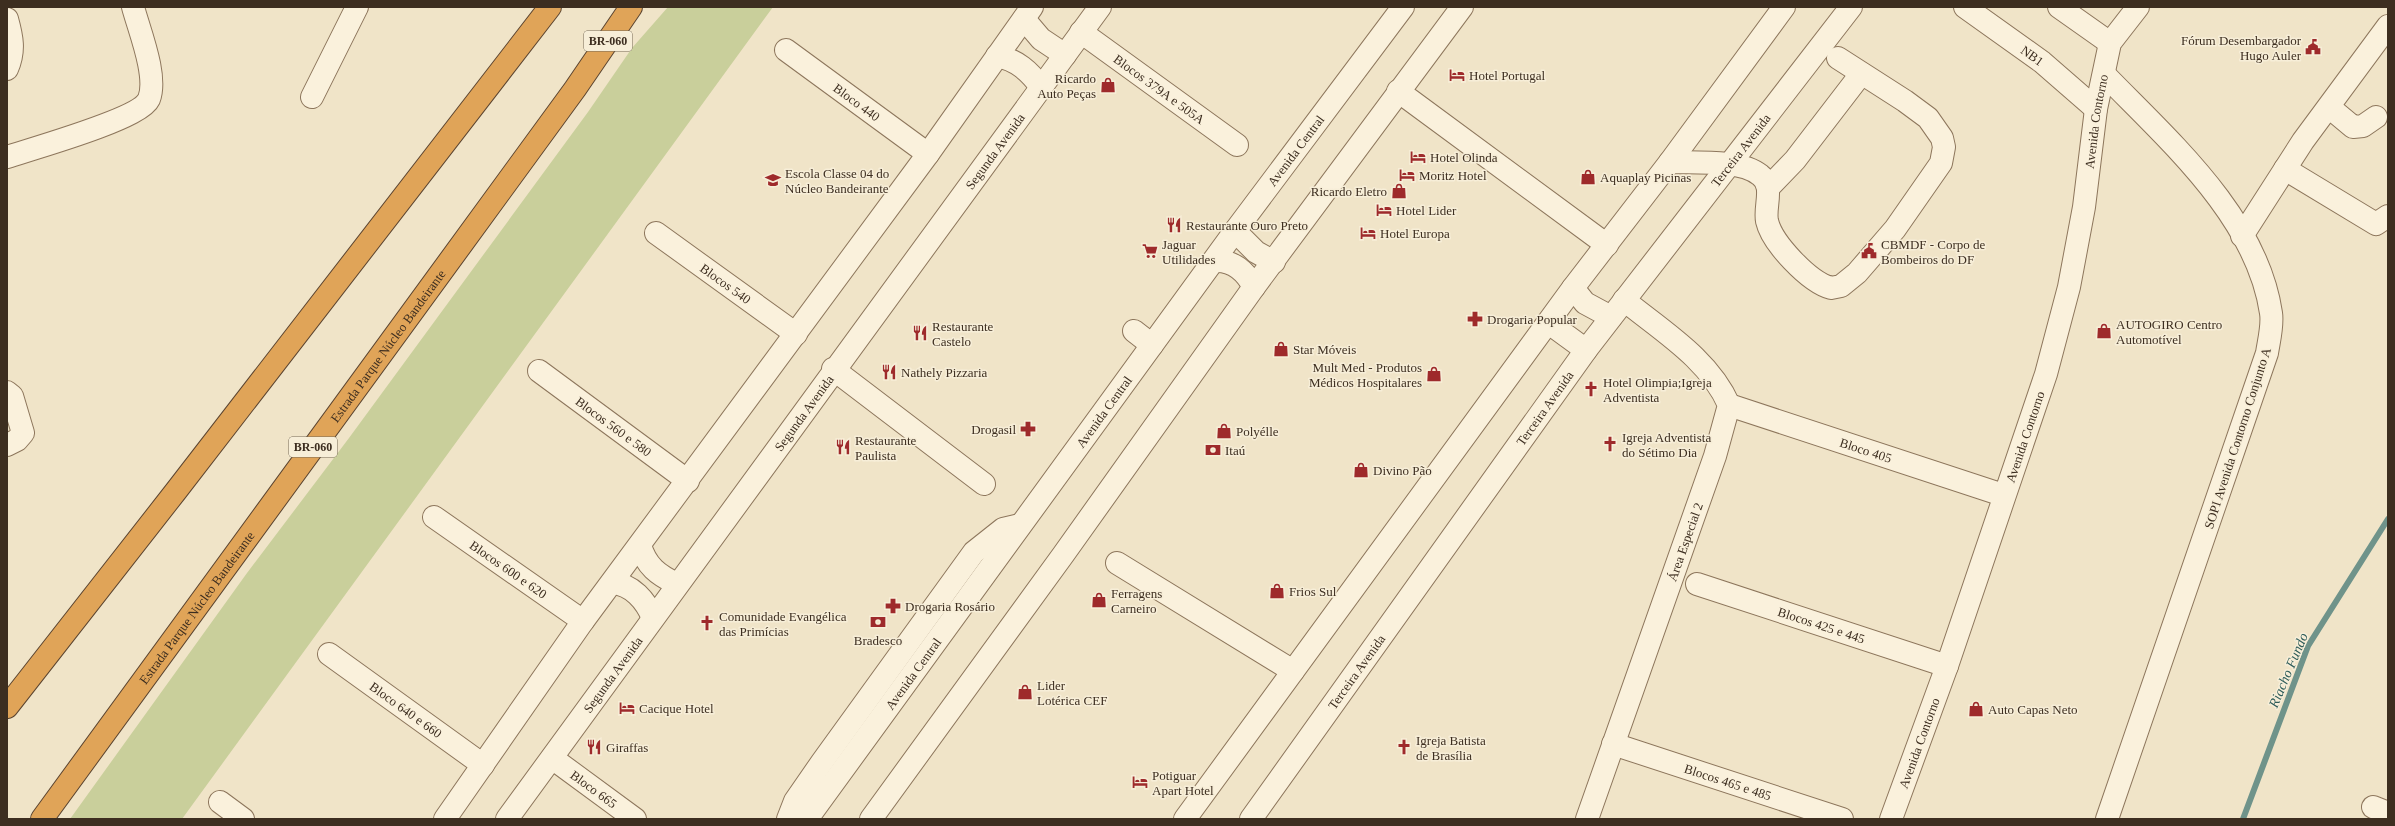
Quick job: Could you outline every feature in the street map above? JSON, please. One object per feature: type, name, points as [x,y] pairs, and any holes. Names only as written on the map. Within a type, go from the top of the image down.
[{"type":"highway","points":[[7,707],[186,479],[550,7]]},
{"type":"highway","name":"Estrada Parque Núcleo Bandeirante","points":[[49,813],[631,7]]},
{"type":"highway","points":[[611,36],[635,7]]},
{"type":"street","points":[[7,157],[106,124],[136,110],[148,100],[151,86],[148,64],[133,7]]},
{"type":"street","points":[[312,97],[357,7]]},
{"type":"street","name":"Segunda Avenida","points":[[507,819],[833,369],[1100,7]]},
{"type":"street","name":"Avenida Central","points":[[807,819],[1020,525],[1215,261],[1235,231],[1403,7]]},
{"type":"street","points":[[871,819],[1064,555],[1254,287],[1274,262],[1398,91],[1462,7]]},
{"type":"street","name":"Terceira Avenida","points":[[1251,819],[1586,350],[1851,7]]},
{"type":"street","name":"NB1","points":[[1965,7],[2042,62],[2096,109]]},
{"type":"street","points":[[2059,7],[2110,43],[2138,7]]},
{"type":"street","points":[[1185,819],[1549,323],[1573,288],[1670,162],[1780,8]]},
{"type":"street","points":[[1028,11],[1041,39],[1065,55]]},
{"type":"street","points":[[445,819],[583,621],[688,481],[928,154],[1028,11]]},
{"type":"street","points":[[7,19],[12,37],[12,57],[7,69]]},
{"type":"street","points":[[2242,236],[2285,169],[2388,26]]},
{"type":"street","name":"Blocos 379A e 505A","points":[[1081,32],[1237,145]]},
{"type":"street","name":"Avenida Contorno","points":[[1891,819],[1947,666],[2003,495],[2046,374],[2069,287],[2084,207],[2096,109],[2105,75],[2110,43]]},
{"type":"street","name":"Bloco 440","points":[[786,50],[928,154]]},
{"type":"street","points":[[997,56],[1018,63],[1029,72],[1041,87]]},
{"type":"street","points":[[1670,162],[1729,164],[1747,168],[1759,174],[1768,188],[1766,215],[1771,231],[1809,277],[1823,286],[1831,288],[1841,286],[1857,273],[1883,245],[1942,163],[1944,147],[1942,138],[1928,118],[1905,101],[1838,58]]},
{"type":"street","points":[[1768,188],[1795,160],[1861,74]]},
{"type":"street","name":"SOPI Avenida Contorno Conjunto A","points":[[2105,75],[2185,158],[2215,193],[2242,236],[2263,276],[2272,315],[2267,352],[2107,819]]},
{"type":"street","points":[[1398,91],[1606,245]]},
{"type":"street","points":[[2329,107],[2353,127],[2363,126],[2376,117]]},
{"type":"street","points":[[2285,169],[2376,224],[2388,216]]},
{"type":"street","points":[[1235,231],[1256,252],[1274,262]]},
{"type":"street","name":"Blocos 540","points":[[656,233],[796,334]]},
{"type":"street","points":[[1215,261],[1223,260],[1239,269],[1249,277],[1254,287]]},
{"type":"street","points":[[1573,288],[1585,303],[1611,317]]},
{"type":"street","points":[[1624,300],[1699,361],[1714,377],[1728,405]]},
{"type":"street","points":[[1549,323],[1586,350]]},
{"type":"street","points":[[1134,331],[1152,345]]},
{"type":"street","points":[[833,369],[984,484]]},
{"type":"street","name":"Blocos 560 e 580","points":[[539,371],[688,481]]},
{"type":"street","points":[[7,392],[12,396],[23,432],[17,440],[7,445]]},
{"type":"street","name":"Bloco 405","points":[[1728,405],[2003,495]]},
{"type":"street","name":"Área Especial 2","points":[[1587,819],[1716,456],[1728,405]]},
{"type":"street","name":"Blocos 600 e 620","points":[[434,517],[583,621]]},
{"type":"street","points":[[788,819],[795,801],[826,756],[974,552],[1003,529],[1020,525]]},
{"type":"street","points":[[640,545],[650,567],[664,578],[677,584]]},
{"type":"street","points":[[1117,563],[1293,671]]},
{"type":"street","points":[[612,583],[620,584],[644,600],[653,618]]},
{"type":"street","name":"Blocos 425 e 445","points":[[1697,584],[1947,666]]},
{"type":"street","name":"Bloco 640 e 660","points":[[330,654],[483,765]]},
{"type":"street","name":"Blocos 465 e 485","points":[[1613,744],[1842,819]]},
{"type":"street","name":"Bloco 665","points":[[552,758],[635,819]]},
{"type":"street","points":[[220,802],[243,819]]},
{"type":"green space","points":[[668,7],[773,7],[182,819],[70,819],[247,573],[349,438],[588,112],[632,48]]},
{"type":"waterway","name":"Riacho Fundo","points":[[2243,819],[2308,646],[2388,519]]},
{"type":"place","name":"Fórum Desembargador Hugo Auler","points":[[2313,47]]},
{"type":"place","name":"Hotel Portugal","points":[[1457,75]]},
{"type":"place","name":"Ricardo Auto Peças","points":[[1108,85]]},
{"type":"place","name":"Hotel Olinda","points":[[1418,157]]},
{"type":"place","name":"Moritz Hotel","points":[[1407,175]]},
{"type":"place","name":"Aquaplay Picinas","points":[[1588,177]]},
{"type":"place","name":"Escola Classe 04 do Núcleo Bandeirante","points":[[773,180]]},
{"type":"place","name":"Ricardo Eletro","points":[[1399,191]]},
{"type":"place","name":"Hotel Lider","points":[[1384,210]]},
{"type":"place","name":"Restaurante Ouro Preto","points":[[1174,225]]},
{"type":"place","name":"Hotel Europa","points":[[1368,233]]},
{"type":"place","name":"Jaguar Utilidades","points":[[1150,251]]},
{"type":"place","name":"CBMDF - Corpo de Bombeiros do DF","points":[[1869,251]]},
{"type":"place","name":"Drogaria Popular","points":[[1475,319]]},
{"type":"place","name":"AUTOGIRO Centro Automotível","points":[[2104,331]]},
{"type":"place","name":"Restaurante Castelo","points":[[920,333]]},
{"type":"place","name":"Star Móveis","points":[[1281,349]]},
{"type":"place","name":"Nathely Pizzaria","points":[[889,372]]},
{"type":"place","name":"Mult Med - Produtos Médicos Hospitalares","points":[[1434,374]]},
{"type":"place","name":"Hotel Olimpia;Igreja Adventista","points":[[1591,389]]},
{"type":"place","name":"Drogasil","points":[[1028,429]]},
{"type":"place","name":"Polyélle","points":[[1224,431]]},
{"type":"place","name":"Igreja Adventista do Sétimo Dia","points":[[1610,444]]},
{"type":"place","name":"Restaurante Paulista","points":[[843,447]]},
{"type":"place","name":"Itaú","points":[[1213,450]]},
{"type":"place","name":"Divino Pão","points":[[1361,470]]},
{"type":"place","name":"Frios Sul","points":[[1277,591]]},
{"type":"place","name":"Ferragens Carneiro","points":[[1099,600]]},
{"type":"place","name":"Drogaria Rosário","points":[[893,606]]},
{"type":"place","name":"Bradesco","points":[[878,622]]},
{"type":"place","name":"Comunidade Evangélica das Primícias","points":[[707,623]]},
{"type":"place","name":"Lider Lotérica CEF","points":[[1025,692]]},
{"type":"place","name":"Cacique Hotel","points":[[627,708]]},
{"type":"place","name":"Auto Capas Neto","points":[[1976,709]]},
{"type":"place","name":"Giraffas","points":[[594,747]]},
{"type":"place","name":"Igreja Batista de Brasília","points":[[1404,747]]},
{"type":"place","name":"Potiguar Apart Hotel","points":[[1140,782]]}]
